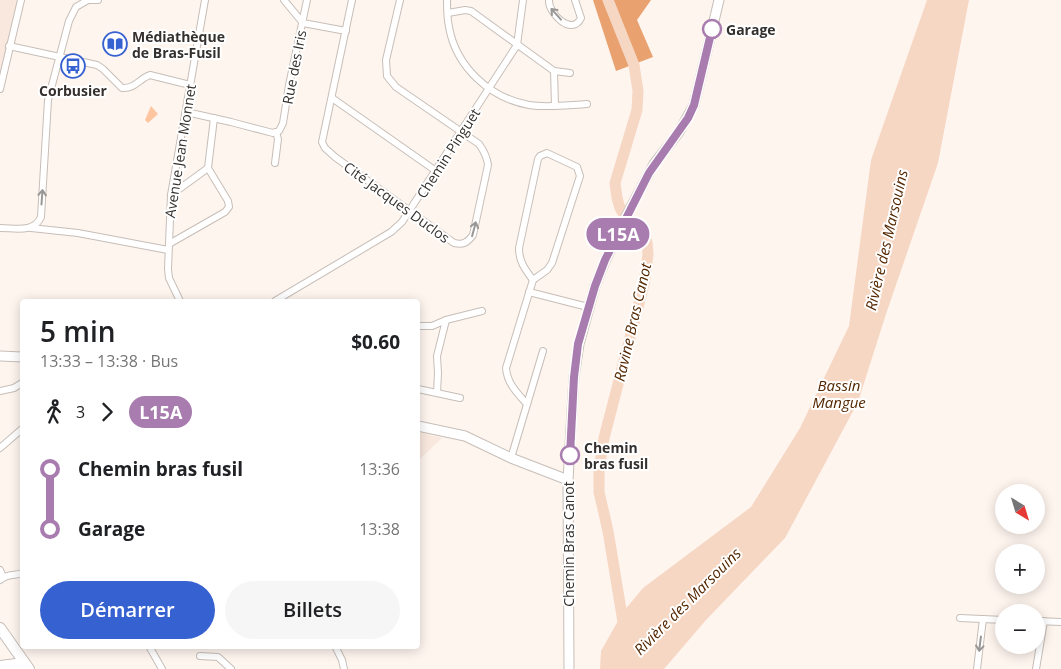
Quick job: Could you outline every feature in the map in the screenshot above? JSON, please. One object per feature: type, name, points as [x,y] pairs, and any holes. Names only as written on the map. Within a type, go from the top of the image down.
[{"type":"main road","points":[[0,628],[29,669]]},
{"type":"main road","points":[[0,666],[16,664],[29,669]]},
{"type":"street","points":[[0,89],[20,0]]},
{"type":"street","points":[[31,228],[36,225],[41,216],[48,100],[59,57],[73,11],[79,4],[88,0],[98,0]]},
{"type":"street","name":"Avenue Jean Monnet","points":[[179,299],[169,278],[168,268],[171,195],[206,0]]},
{"type":"street","points":[[284,0],[303,23],[346,31]]},
{"type":"street","name":"Rue des Iris","points":[[275,163],[278,139],[276,132],[283,123],[307,0]]},
{"type":"street","name":"Cité Jacques Duclos","points":[[352,0],[322,142],[325,148],[335,157],[454,243],[465,243],[472,235],[488,165],[487,159],[479,144],[396,87],[387,76],[386,60],[400,0]]},
{"type":"street","points":[[447,0],[451,35],[460,54],[475,77],[490,90],[529,105],[587,104]]},
{"type":"street","name":"Chemin Pinguet","points":[[278,299],[391,232],[402,222],[490,90],[517,45],[522,0]]},
{"type":"street","points":[[549,0],[549,7],[562,21],[568,25],[574,25],[581,18],[574,0]]},
{"type":"street","name":"Chemin Bras Canot","points":[[569,669],[568,480],[574,377],[578,344],[588,307],[605,260],[619,230],[654,164],[679,132],[694,105],[719,0]]},
{"type":"street","points":[[448,13],[468,10],[554,71],[570,73]]},
{"type":"street","points":[[9,46],[97,65],[122,88],[134,87],[150,75],[190,85]]},
{"type":"street","points":[[554,71],[555,106]]},
{"type":"street","points":[[332,98],[436,171]]},
{"type":"street","points":[[186,112],[273,134],[276,132]]},
{"type":"street","points":[[0,228],[31,228],[78,233],[169,247],[225,212],[229,207],[228,201],[208,168],[214,118]]},
{"type":"street","points":[[526,404],[507,378],[506,368],[533,280],[547,270],[552,263],[580,176],[577,167],[547,153],[538,159],[519,248],[522,265],[533,280]]},
{"type":"street","points":[[171,195],[208,168]]},
{"type":"street","points":[[529,292],[588,307]]},
{"type":"street","points":[[420,326],[432,326],[446,320],[482,311]]},
{"type":"street","points":[[438,393],[437,356],[446,320]]},
{"type":"street","points":[[511,458],[543,351]]},
{"type":"street","points":[[0,356],[20,357]]},
{"type":"street","points":[[0,392],[20,384]]},
{"type":"street","points":[[420,389],[460,398]]},
{"type":"street","points":[[420,426],[465,436],[511,458],[568,480]]},
{"type":"street","points":[[0,448],[20,431]]},
{"type":"street","points":[[0,570],[2,578],[9,574],[20,574]]},
{"type":"street","points":[[960,618],[995,620]]},
{"type":"street","points":[[977,669],[984,619]]},
{"type":"street","points":[[1045,621],[1061,622]]},
{"type":"street","points":[[151,649],[162,669]]},
{"type":"street","points":[[336,649],[344,669]]},
{"type":"street","points":[[1036,669],[1038,654]]},
{"type":"street","points":[[200,656],[218,657],[232,669]]},
{"type":"shaded area","points":[[0,0],[22,0],[0,89]]},
{"type":"shaded area","points":[[593,0],[651,0],[637,20],[653,57],[616,71]]},
{"type":"shaded area","points":[[151,106],[158,114],[148,123],[145,120]]},
{"type":"shaded area","points":[[420,432],[442,438],[420,459]]},
{"type":"water","points":[[927,0],[969,0],[938,163],[858,402],[785,538],[706,620],[664,669],[600,669],[601,651],[623,612],[643,588],[751,507],[800,428],[849,326],[871,160]]},
{"type":"waterway","name":"Ravine Bras Canot","points":[[608,0],[634,65],[638,91],[637,110],[615,183],[617,198],[620,208],[628,221],[641,231],[647,242],[648,254],[644,284],[604,438],[599,470],[599,492],[608,531],[624,628]]},
{"type":"bus line","name":"L15A","points":[[570,455],[574,377],[578,344],[588,307],[605,260],[631,207],[654,164],[679,132],[694,105],[712,29]]},
{"type":"place","name":"Garage","points":[[712,29]]},
{"type":"place","name":"Médiathèque de Bras-Fusil","points":[[115,44]]},
{"type":"place","name":"Corbusier","points":[[73,66]]},
{"type":"place","name":"Chemin bras fusil","points":[[570,455]]},
{"type":"water label","name":"Rivière des Marsouins","points":[[886,240]]},
{"type":"water label","name":"Bassin Mangue","points":[[839,394]]},
{"type":"water label","name":"Rivière des Marsouins","points":[[687,601]]}]
